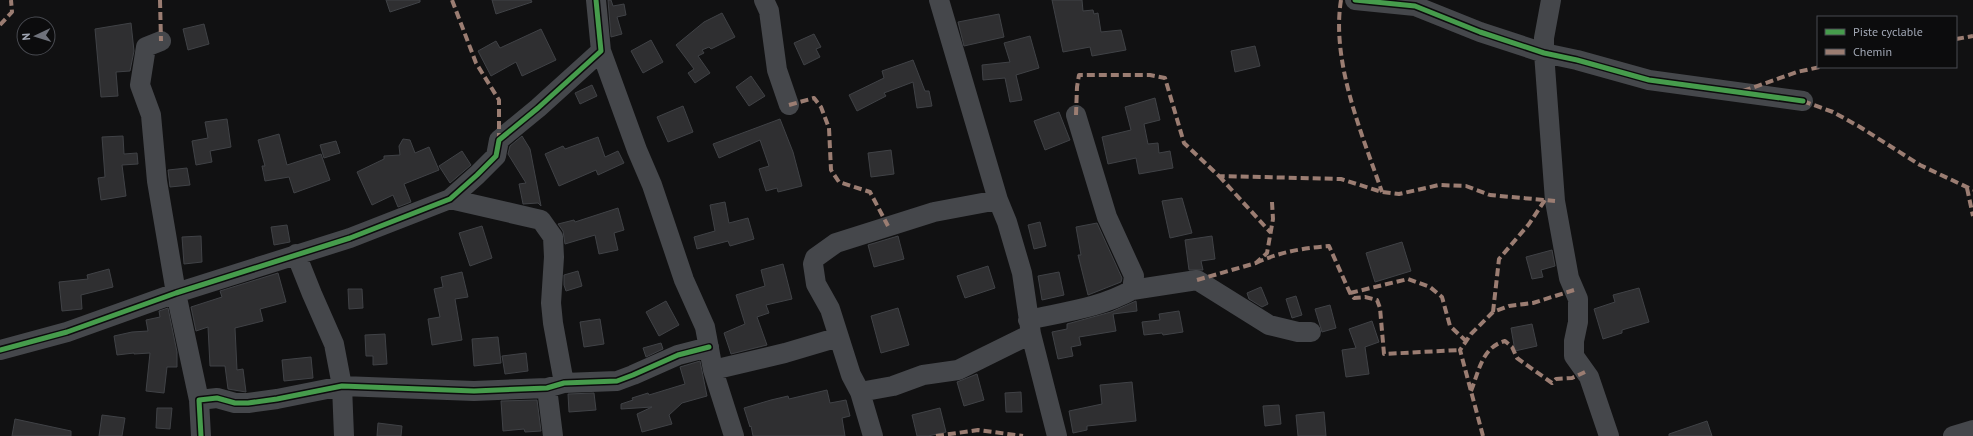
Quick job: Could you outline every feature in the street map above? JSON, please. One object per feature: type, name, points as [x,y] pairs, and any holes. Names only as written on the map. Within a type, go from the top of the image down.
[{"type":"street","points":[[596,0],[601,51],[637,150],[652,185],[684,280],[704,327],[713,370],[734,436]]},
{"type":"street","points":[[764,0],[769,11],[777,70],[789,106]]},
{"type":"street","points":[[939,0],[998,200],[1007,222],[1022,272],[1029,327],[1057,436]]},
{"type":"street","points":[[1355,0],[1415,6],[1480,32],[1544,53],[1577,60],[1649,80],[1803,101]]},
{"type":"street","points":[[1551,0],[1544,38],[1544,53],[1555,201],[1569,278],[1578,299],[1578,322],[1574,341],[1574,356],[1589,377],[1609,436]]},
{"type":"street","points":[[161,42],[146,47],[140,85],[151,115],[157,181],[176,293],[199,400],[201,436]]},
{"type":"street","points":[[0,350],[68,332],[176,293],[350,238],[450,199],[496,156],[499,140],[538,108],[601,51]]},
{"type":"street","points":[[1076,115],[1107,217],[1134,276],[1132,290]]},
{"type":"street","points":[[450,199],[541,220],[553,238],[551,310],[555,386],[553,436]]},
{"type":"street","points":[[873,436],[860,392],[851,375],[830,309],[816,284],[813,264],[815,258],[836,243],[934,212],[998,200]]},
{"type":"street","points":[[296,254],[334,344],[342,386],[344,436]]},
{"type":"street","points":[[860,392],[893,386],[923,375],[958,370],[1029,327],[1120,297],[1132,290],[1197,280],[1269,325],[1298,332],[1311,332]]},
{"type":"street","points":[[713,370],[785,353],[839,337]]},
{"type":"street","points":[[199,400],[217,398],[235,403],[248,403],[277,399],[342,386],[474,390],[616,381],[678,355],[709,347]]},
{"type":"street","points":[[1953,436],[1973,430]]},
{"type":"building","points":[[386,0],[420,0],[420,2],[390,12]]},
{"type":"building","points":[[492,0],[531,0],[532,2],[496,14]]},
{"type":"building","points":[[608,0],[611,0],[613,6],[624,4],[626,15],[617,17],[622,34],[611,37]]},
{"type":"building","points":[[1052,0],[1082,0],[1083,11],[1093,10],[1094,14],[1098,13],[1101,32],[1121,30],[1126,50],[1092,56],[1090,47],[1063,52]]},
{"type":"building","points":[[722,13],[735,37],[711,49],[709,47],[702,50],[704,53],[698,56],[710,73],[695,83],[688,73],[694,69],[676,45],[704,22]]},
{"type":"building","points":[[999,14],[1004,37],[964,46],[958,22]]},
{"type":"building","points":[[131,23],[134,51],[130,71],[116,72],[118,96],[101,97],[95,29]]},
{"type":"building","points":[[204,24],[209,44],[188,50],[183,29]]},
{"type":"building","points":[[541,29],[556,60],[522,76],[516,62],[491,76],[478,51],[496,41],[500,48]]},
{"type":"building","points":[[814,34],[821,47],[816,49],[820,57],[804,65],[794,43]]},
{"type":"building","points":[[1030,36],[1039,68],[1016,75],[1022,100],[1010,102],[1005,78],[983,80],[982,65],[1010,62],[1004,43]]},
{"type":"building","points":[[651,40],[663,62],[643,73],[631,51]]},
{"type":"building","points":[[1255,46],[1260,66],[1235,72],[1231,51]]},
{"type":"building","points":[[913,60],[925,91],[929,91],[932,106],[917,108],[913,82],[884,93],[886,96],[857,111],[849,95],[884,78],[882,71]]},
{"type":"building","points":[[751,76],[765,96],[749,106],[736,87]]},
{"type":"building","points":[[592,85],[597,96],[580,104],[575,93]]},
{"type":"building","points":[[1155,98],[1160,120],[1144,124],[1148,144],[1158,143],[1159,153],[1170,151],[1173,168],[1139,174],[1136,158],[1108,164],[1102,137],[1131,130],[1125,107]]},
{"type":"building","points":[[683,106],[693,132],[668,142],[657,117]]},
{"type":"building","points":[[1059,112],[1070,140],[1045,150],[1034,121]]},
{"type":"building","points":[[227,119],[231,147],[210,151],[212,162],[196,165],[192,141],[208,138],[205,122]]},
{"type":"building","points":[[780,119],[793,152],[802,186],[778,192],[777,188],[766,191],[759,169],[769,166],[760,140],[719,158],[713,144]]},
{"type":"building","points":[[279,134],[287,165],[321,154],[330,180],[294,193],[289,177],[265,181],[262,166],[265,166],[258,140]]},
{"type":"building","points":[[123,136],[124,154],[137,153],[138,164],[122,165],[126,196],[101,200],[98,178],[105,177],[102,137]]},
{"type":"building","points":[[522,136],[530,149],[541,206],[538,203],[523,204],[519,184],[526,183],[508,154],[510,146]]},
{"type":"building","points":[[598,137],[605,157],[618,151],[624,163],[598,175],[596,170],[559,186],[545,154],[563,146],[565,149]]},
{"type":"building","points":[[403,139],[410,140],[415,153],[429,147],[439,170],[404,184],[411,202],[398,207],[393,195],[372,205],[357,172],[384,159],[384,156],[400,155],[399,146]]},
{"type":"building","points":[[336,141],[340,153],[324,158],[320,145]]},
{"type":"building","points":[[891,150],[894,174],[871,177],[868,153]]},
{"type":"building","points":[[462,151],[471,165],[450,183],[439,166]]},
{"type":"building","points":[[187,168],[190,185],[170,187],[168,170]]},
{"type":"building","points":[[1182,198],[1192,233],[1170,238],[1162,201]]},
{"type":"building","points":[[725,202],[729,223],[748,218],[754,239],[730,246],[728,241],[697,249],[694,237],[715,231],[710,205]]},
{"type":"building","points":[[618,208],[624,230],[614,233],[618,250],[599,254],[595,235],[565,244],[563,231],[558,224],[574,220],[575,222]]},
{"type":"building","points":[[1040,222],[1046,246],[1034,249],[1028,225]]},
{"type":"building","points":[[1097,223],[1122,278],[1121,282],[1088,295],[1078,255],[1081,255],[1076,227]]},
{"type":"building","points":[[287,225],[290,242],[274,245],[271,227]]},
{"type":"building","points":[[482,226],[492,258],[470,266],[459,233]]},
{"type":"building","points":[[201,236],[202,262],[184,264],[182,237]]},
{"type":"building","points":[[898,236],[904,259],[874,267],[868,245]]},
{"type":"building","points":[[1212,236],[1215,259],[1201,261],[1203,270],[1189,270],[1185,240]]},
{"type":"building","points":[[1402,242],[1411,271],[1375,282],[1366,253]]},
{"type":"building","points":[[1552,250],[1555,266],[1541,270],[1543,277],[1532,279],[1526,257]]},
{"type":"building","points":[[783,264],[792,299],[766,305],[769,313],[757,317],[767,345],[731,354],[724,333],[745,324],[736,295],[765,286],[761,270]]},
{"type":"building","points":[[988,266],[995,288],[965,298],[957,276]]},
{"type":"building","points":[[109,269],[113,287],[81,295],[82,309],[62,311],[59,282],[88,279],[87,275]]},
{"type":"building","points":[[578,271],[582,286],[566,291],[564,285],[564,275]]},
{"type":"building","points":[[462,272],[468,297],[455,299],[462,340],[432,345],[428,319],[440,317],[434,289],[443,287],[441,277]]},
{"type":"building","points":[[1059,272],[1064,295],[1042,300],[1038,276]]},
{"type":"building","points":[[278,273],[286,302],[260,309],[263,321],[235,328],[237,370],[243,369],[246,392],[228,389],[225,366],[210,366],[208,327],[196,331],[191,307],[222,297],[220,291]]},
{"type":"building","points":[[1261,287],[1268,304],[1262,307],[1249,299],[1247,293]]},
{"type":"building","points":[[1639,288],[1649,322],[1622,330],[1622,333],[1603,339],[1594,309],[1615,302],[1613,295]]},
{"type":"building","points":[[348,289],[362,289],[363,308],[349,309]]},
{"type":"building","points":[[1296,296],[1302,315],[1292,318],[1286,299]]},
{"type":"building","points":[[666,301],[679,325],[659,336],[646,312]]},
{"type":"building","points":[[1136,301],[1137,311],[1113,314],[1116,331],[1079,337],[1081,345],[1071,347],[1073,356],[1058,359],[1052,332],[1067,329],[1067,324],[1111,312]]},
{"type":"building","points":[[1330,305],[1336,328],[1322,332],[1315,309]]},
{"type":"building","points":[[168,308],[177,352],[177,367],[167,367],[164,393],[146,391],[150,353],[117,355],[114,336],[132,332],[148,331],[146,320],[160,317],[159,311]]},
{"type":"building","points":[[898,308],[909,345],[881,353],[871,316]]},
{"type":"building","points":[[1179,311],[1183,332],[1163,335],[1162,333],[1144,335],[1142,322],[1160,320],[1159,314]]},
{"type":"building","points":[[600,319],[604,344],[584,347],[580,322]]},
{"type":"building","points":[[1372,321],[1379,342],[1365,347],[1369,374],[1346,377],[1342,350],[1356,348],[1349,329]]},
{"type":"building","points":[[1532,324],[1537,346],[1515,351],[1511,328]]},
{"type":"building","points":[[385,334],[387,364],[373,365],[373,356],[366,356],[365,335]]},
{"type":"building","points":[[498,337],[501,363],[474,366],[472,339]]},
{"type":"building","points":[[661,343],[663,349],[646,357],[643,348]]},
{"type":"building","points":[[526,353],[528,371],[505,374],[502,356]]},
{"type":"building","points":[[311,357],[313,378],[284,381],[282,360]]},
{"type":"building","points":[[700,361],[707,396],[682,403],[669,415],[672,424],[642,432],[637,414],[652,407],[621,409],[621,404],[633,400],[632,398],[648,393],[649,395],[685,384],[680,367]]},
{"type":"building","points":[[977,374],[984,400],[964,406],[957,382]]},
{"type":"building","points":[[1132,382],[1136,421],[1087,426],[1087,430],[1073,433],[1069,411],[1102,404],[1100,385]]},
{"type":"building","points":[[827,390],[830,403],[846,400],[850,416],[842,418],[845,436],[753,436],[744,408],[788,396],[789,399]]},
{"type":"building","points":[[1021,392],[1022,412],[1006,412],[1005,393]]},
{"type":"building","points":[[594,393],[596,410],[569,412],[568,394]]},
{"type":"building","points":[[537,400],[541,431],[525,432],[524,429],[503,431],[501,401]]},
{"type":"building","points":[[1279,405],[1281,424],[1265,426],[1263,406]]},
{"type":"building","points":[[157,408],[172,408],[170,429],[156,428]]},
{"type":"building","points":[[940,408],[946,432],[928,436],[917,436],[912,415]]},
{"type":"building","points":[[1324,412],[1326,436],[1298,436],[1296,415]]},
{"type":"building","points":[[102,415],[125,418],[122,436],[99,436]]},
{"type":"building","points":[[15,419],[71,431],[71,436],[12,436]]},
{"type":"building","points":[[1707,421],[1712,436],[1669,436],[1669,434]]},
{"type":"building","points":[[378,423],[402,426],[401,436],[377,436]]},
{"type":"marked path","points":[[0,25],[12,12],[11,0]]},
{"type":"marked path","points":[[160,0],[161,41]]},
{"type":"marked path","points":[[452,0],[476,63],[499,100],[499,140]]},
{"type":"marked path","points":[[1341,0],[1339,24],[1340,48],[1344,73],[1350,98],[1382,192]]},
{"type":"marked path","points":[[1957,39],[1973,36]]},
{"type":"marked path","points":[[1743,91],[1797,72],[1817,68]]},
{"type":"marked path","points":[[1076,115],[1079,75],[1150,75],[1165,78],[1184,143],[1219,176],[1341,179],[1382,192],[1399,194],[1439,185],[1466,186],[1490,195],[1555,201]]},
{"type":"marked path","points":[[789,105],[814,98],[821,107],[829,128],[831,170],[839,182],[870,192],[888,226]]},
{"type":"marked path","points":[[1803,101],[1833,112],[1860,127],[1920,165],[1973,190]]},
{"type":"marked path","points":[[1219,176],[1271,233]]},
{"type":"marked path","points":[[1967,188],[1973,216]]},
{"type":"marked path","points":[[1493,312],[1499,259],[1529,224],[1545,200]]},
{"type":"marked path","points":[[1197,280],[1256,263],[1267,253],[1273,219],[1272,202]]},
{"type":"marked path","points":[[1256,263],[1292,251],[1329,246],[1350,293],[1354,298],[1365,297],[1377,300],[1380,308],[1384,354],[1460,350]]},
{"type":"marked path","points":[[1350,293],[1408,279],[1430,287],[1442,297],[1450,326],[1466,341]]},
{"type":"marked path","points":[[1483,436],[1460,350],[1471,334],[1493,312],[1509,306],[1533,303],[1574,290]]},
{"type":"marked path","points":[[1471,391],[1479,368],[1486,354],[1497,344],[1505,341],[1512,347],[1517,358],[1552,383],[1556,379],[1572,378],[1585,372]]},
{"type":"marked path","points":[[936,436],[978,430],[1023,436]]},
{"type":"cycle path","points":[[0,350],[67,332],[176,293],[350,238],[450,199],[496,156],[499,140],[538,108],[601,51],[596,0]]},
{"type":"cycle path","points":[[1355,0],[1415,6],[1480,32],[1544,53],[1577,60],[1649,80],[1803,101]]},
{"type":"cycle path","points":[[201,436],[199,400],[217,398],[235,403],[248,403],[277,399],[342,386],[474,391],[547,388],[564,383],[617,381],[678,355],[709,347]]}]
